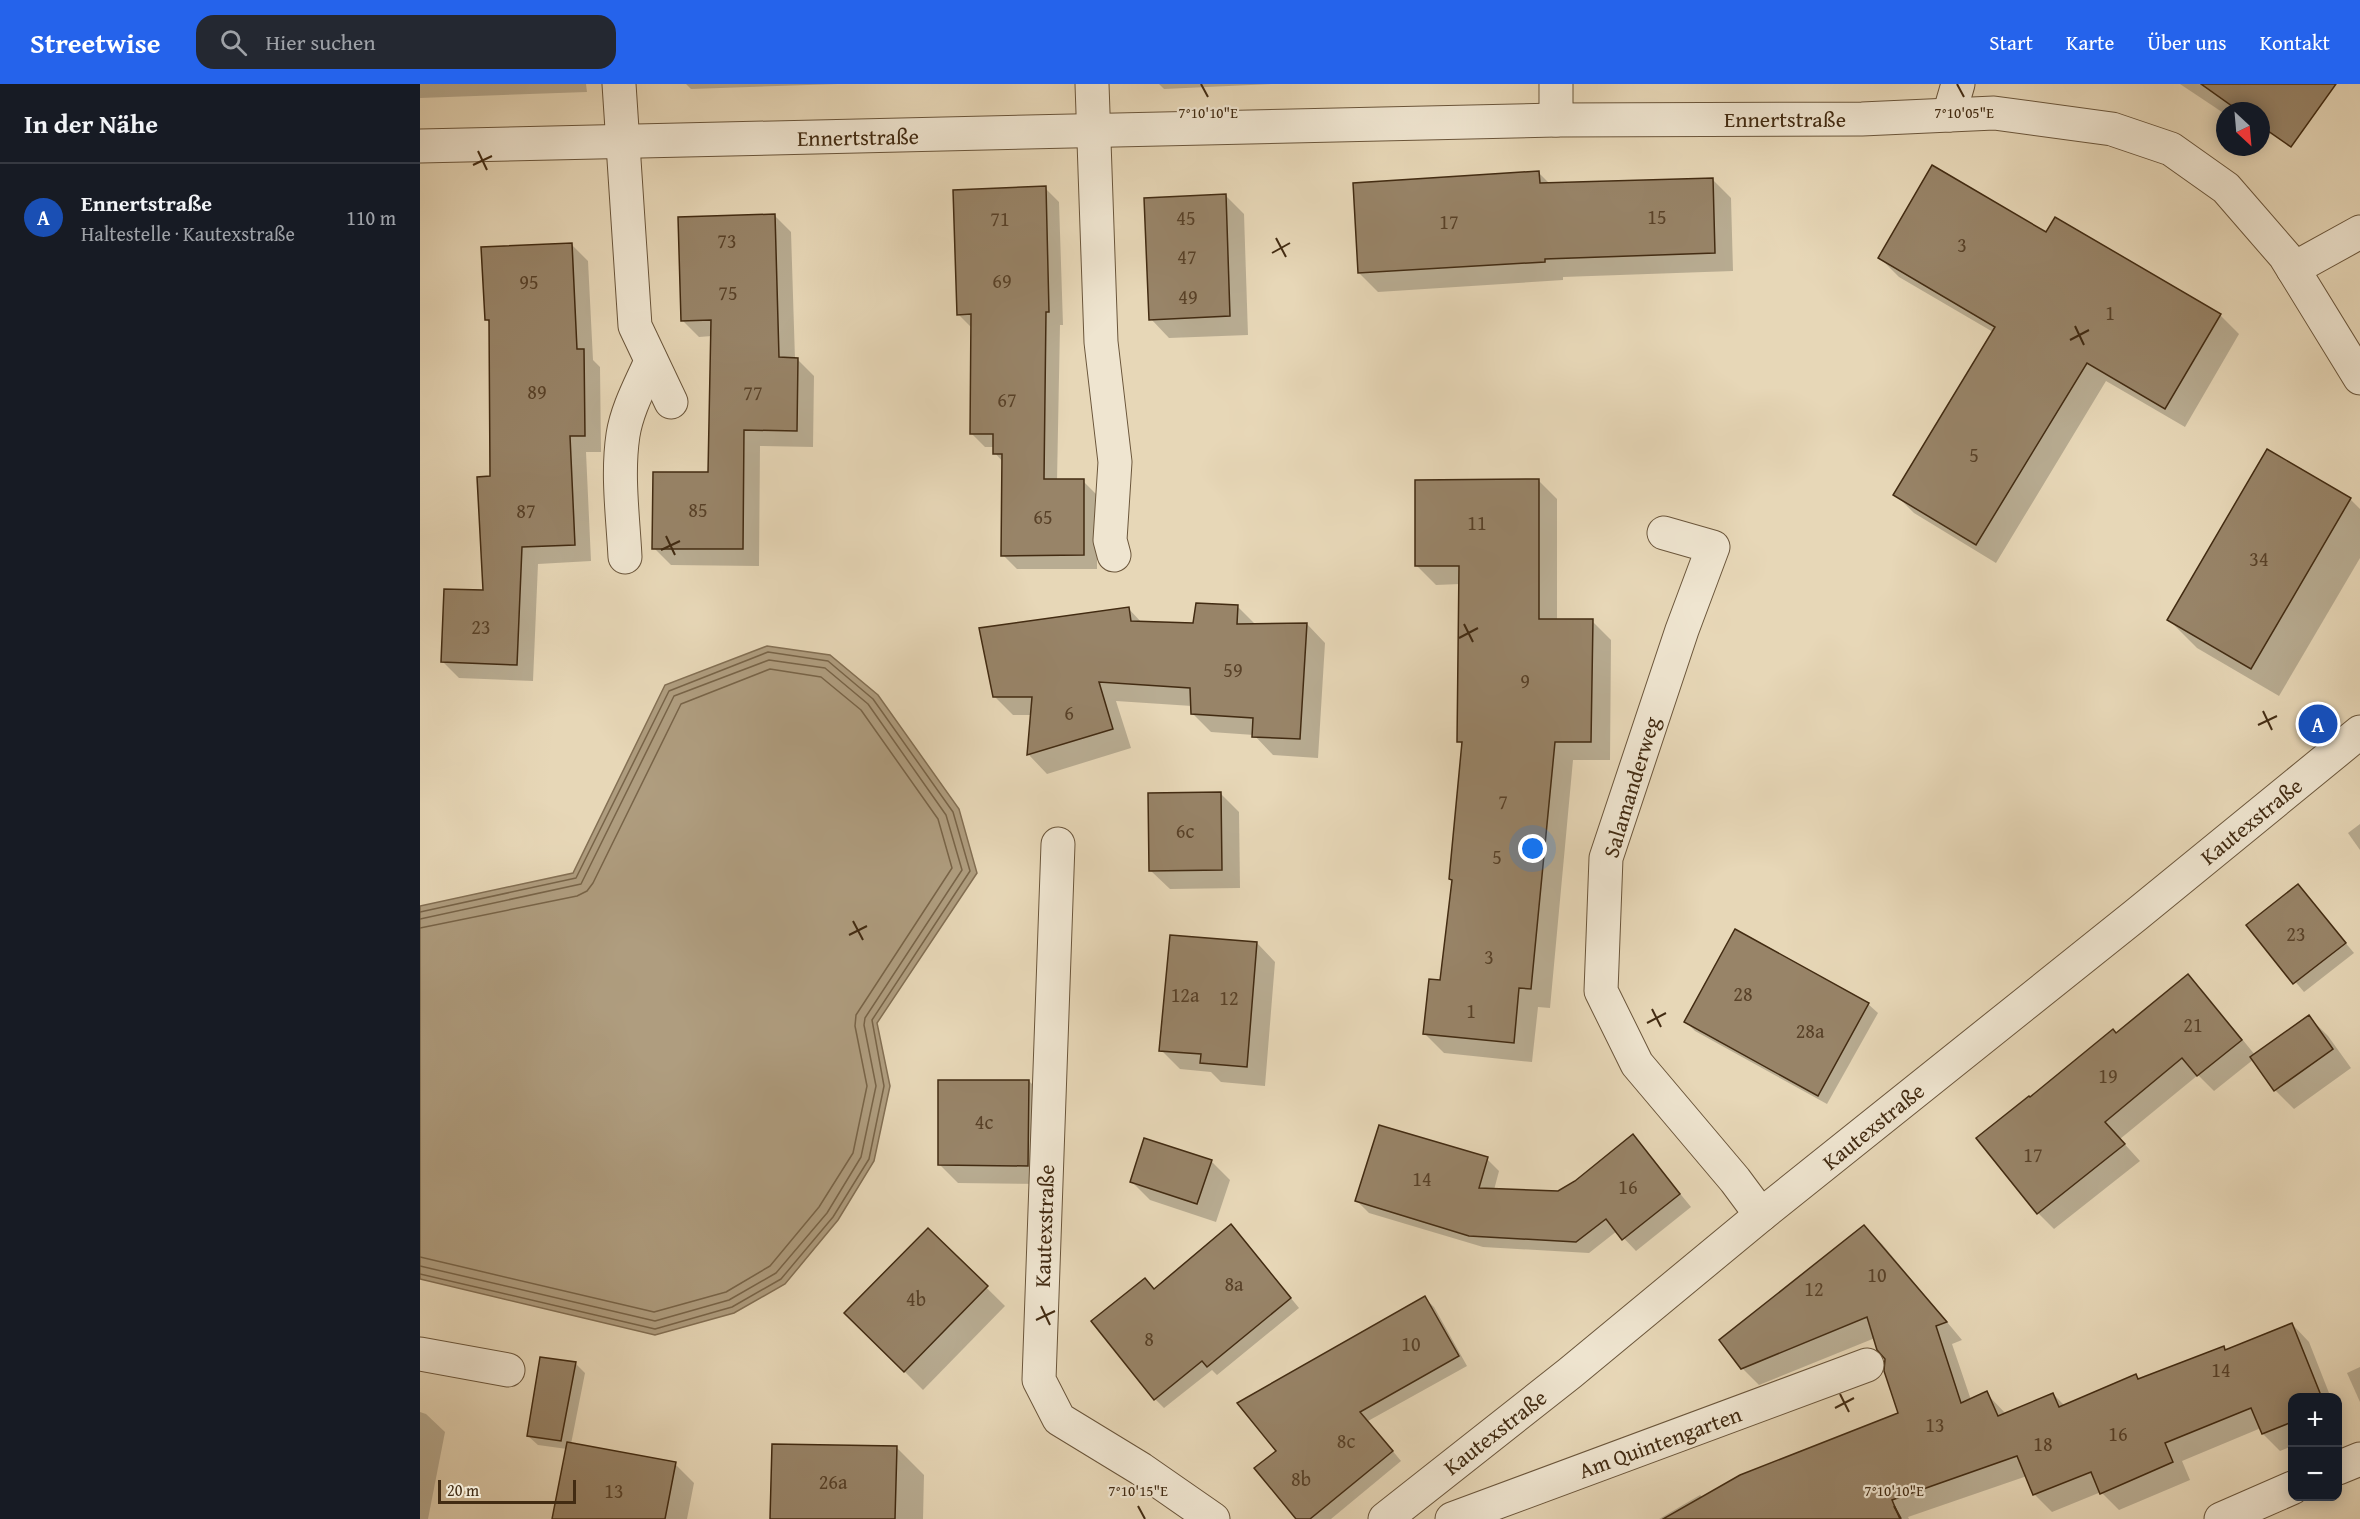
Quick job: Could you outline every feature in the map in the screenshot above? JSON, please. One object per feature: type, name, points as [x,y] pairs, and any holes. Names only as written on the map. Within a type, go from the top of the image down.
[{"type":"street","points":[[619,84],[635,326],[671,402]]},
{"type":"street","points":[[1092,84],[1101,342],[1115,462],[1110,540],[1114,555]]},
{"type":"street","points":[[1556,84],[1556,120]]},
{"type":"street","points":[[1949,116],[1958,84]]},
{"type":"street","name":"Ennertstraße","points":[[420,146],[1556,120],[1862,119],[1994,113],[2112,129],[2172,149],[2226,188],[2285,256],[2360,378]]},
{"type":"street","points":[[2293,269],[2360,232]]},
{"type":"street","points":[[625,557],[621,472],[623,434],[634,397],[651,361]]},
{"type":"street","name":"Salamanderweg","points":[[1664,533],[1713,547],[1682,630],[1606,858],[1601,992],[1637,1064],[1735,1180],[1761,1215]]},
{"type":"street","name":"Kautexstraße","points":[[1385,1519],[1570,1373],[1761,1215],[2136,915],[2360,732]]},
{"type":"street","name":"Kautexstraße","points":[[1058,844],[1039,1380],[1059,1419],[1141,1469],[1213,1519]]},
{"type":"street","points":[[420,1354],[508,1370]]},
{"type":"street","name":"Am Quintengarten","points":[[1452,1519],[1867,1365]]},
{"type":"street","points":[[2342,1466],[2360,1459]]},
{"type":"street","points":[[2221,1519],[2288,1490]]},
{"type":"water","points":[[767,646],[830,655],[878,695],[959,809],[977,873],[877,1023],[890,1086],[874,1161],[838,1220],[785,1284],[734,1313],[655,1335],[420,1279],[420,906],[573,873],[665,685]]},
{"type":"building","points":[[2201,84],[2336,84],[2291,147],[2270,132],[2270,102],[2226,102]]},
{"type":"building","points":[[1932,165],[2046,232],[2055,217],[2221,314],[2165,409],[2087,363],[1976,545],[1893,495],[1995,327],[1878,258]]},
{"type":"building","points":[[1539,171],[1540,183],[1713,178],[1715,253],[1545,259],[1545,262],[1358,273],[1353,183]]},
{"type":"building","points":[[1046,186],[1049,312],[1046,312],[1044,479],[1084,479],[1084,555],[1001,556],[1002,454],[993,454],[993,434],[970,434],[971,314],[957,315],[953,190]]},
{"type":"building","points":[[1226,194],[1230,316],[1149,320],[1144,198]]},
{"type":"building","points":[[775,214],[779,357],[798,358],[797,431],[744,430],[743,549],[652,549],[653,472],[708,472],[711,320],[681,321],[678,217]]},
{"type":"building","points":[[572,243],[577,349],[584,349],[585,436],[570,436],[575,545],[522,547],[517,665],[441,662],[444,589],[483,590],[477,477],[490,476],[489,320],[485,320],[481,247]]},
{"type":"building","points":[[2267,449],[2351,498],[2251,669],[2167,620]]},
{"type":"building","points":[[1539,479],[1539,619],[1593,619],[1591,742],[1555,742],[1531,989],[1519,988],[1514,1043],[1423,1034],[1429,979],[1440,980],[1452,880],[1449,879],[1462,742],[1457,742],[1459,566],[1415,566],[1415,480]]},
{"type":"building","points":[[1196,603],[1238,605],[1237,624],[1307,623],[1300,739],[1252,737],[1253,718],[1191,714],[1190,688],[1099,682],[1113,729],[1027,755],[1032,697],[993,697],[979,628],[1129,607],[1131,621],[1193,623]]},
{"type":"building","points":[[1221,792],[1222,870],[1149,871],[1148,793]]},
{"type":"building","points":[[2298,884],[2346,943],[2293,984],[2246,925]]},
{"type":"building","points":[[1735,929],[1869,1003],[1818,1096],[1684,1022]]},
{"type":"building","points":[[1170,935],[1257,942],[1247,1067],[1200,1063],[1201,1054],[1159,1051]]},
{"type":"building","points":[[2188,974],[2242,1040],[2197,1076],[2182,1058],[2105,1122],[2125,1144],[2037,1214],[1976,1138],[2113,1029],[2116,1033]]},
{"type":"building","points":[[2309,1015],[2333,1049],[2274,1091],[2250,1057]]},
{"type":"building","points":[[938,1080],[1029,1080],[1028,1166],[938,1165]]},
{"type":"building","points":[[1379,1125],[1488,1157],[1479,1188],[1558,1191],[1575,1181],[1633,1134],[1680,1194],[1622,1240],[1606,1219],[1576,1242],[1469,1236],[1355,1201]]},
{"type":"building","points":[[1144,1138],[1212,1160],[1197,1204],[1130,1182]]},
{"type":"building","points":[[1231,1224],[1291,1298],[1207,1367],[1202,1361],[1154,1400],[1091,1321],[1145,1278],[1154,1289]]},
{"type":"building","points":[[1864,1225],[1947,1322],[1936,1326],[1961,1403],[1987,1391],[1998,1416],[2053,1393],[2059,1407],[2136,1374],[2138,1379],[2224,1346],[2225,1350],[2292,1323],[2320,1393],[2288,1393],[2288,1424],[2262,1434],[2251,1408],[2165,1443],[2173,1462],[2100,1494],[2091,1472],[2033,1495],[2017,1456],[1892,1500],[1900,1519],[1663,1519],[1740,1475],[1898,1413],[1884,1371],[1885,1359],[1877,1350],[1867,1317],[1741,1369],[1719,1340]]},
{"type":"building","points":[[928,1228],[988,1286],[904,1372],[844,1313]]},
{"type":"building","points":[[1425,1296],[1459,1356],[1360,1412],[1393,1451],[1310,1519],[1296,1519],[1254,1468],[1276,1451],[1237,1403]]},
{"type":"building","points":[[540,1357],[576,1362],[561,1441],[527,1436]]},
{"type":"building","points":[[567,1442],[676,1462],[665,1519],[552,1519]]},
{"type":"building","points":[[772,1444],[897,1446],[895,1519],[770,1519]]},
{"type":"place","name":"Ennertstraße","points":[[2318,724]]}]
